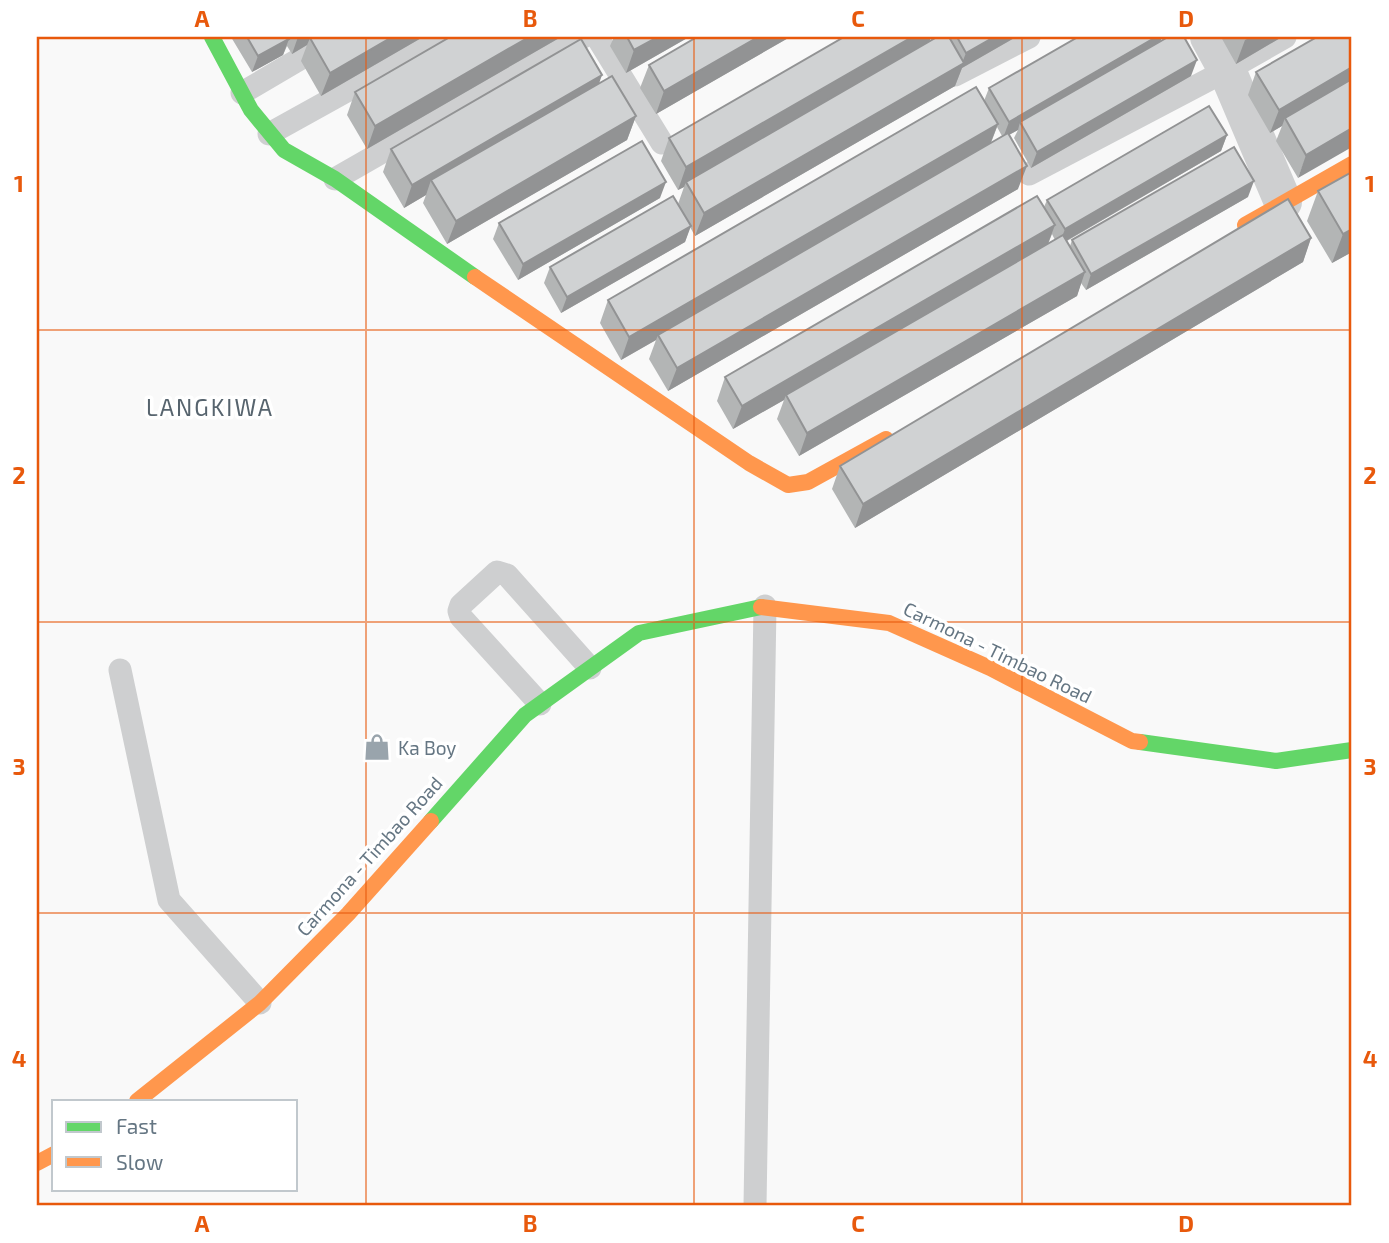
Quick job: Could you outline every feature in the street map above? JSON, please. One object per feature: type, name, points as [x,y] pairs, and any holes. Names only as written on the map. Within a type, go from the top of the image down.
[{"type":"main road","points":[[212,37],[242,93],[269,134],[284,150],[335,179],[749,463],[788,485],[808,482],[904,428]]},
{"type":"main road","points":[[1236,230],[1352,164]]},
{"type":"main road","name":"Carmona - Timbao Road","points":[[138,1100],[260,1003],[348,914],[525,715],[639,633],[765,607],[889,623],[990,668],[1132,741],[1276,761],[1352,750]]},
{"type":"street","points":[[1209,37],[1227,70],[1283,202]]},
{"type":"lane","points":[[242,93],[337,37]]},
{"type":"lane","points":[[269,134],[444,37]]},
{"type":"lane","points":[[335,179],[583,37]]},
{"type":"lane","points":[[597,37],[662,143]]},
{"type":"lane","points":[[955,75],[1029,37]]},
{"type":"lane","points":[[1029,174],[1285,37]]},
{"type":"lane","points":[[540,704],[461,617],[459,611],[461,605],[497,572],[507,575],[590,668]]},
{"type":"lane","points":[[755,1206],[765,607]]},
{"type":"lane","points":[[120,670],[169,900],[260,1003]]},
{"type":"building","points":[[247,37],[288,37],[289,39],[258,56]]},
{"type":"building","points":[[311,37],[392,37],[330,73]]},
{"type":"building","points":[[450,37],[529,37],[375,126],[355,92]]},
{"type":"building","points":[[627,37],[658,37],[634,50]]},
{"type":"building","points":[[697,37],[758,37],[664,91],[649,65]]},
{"type":"building","points":[[844,37],[912,37],[686,167],[669,138]]},
{"type":"building","points":[[937,37],[949,37],[964,63],[704,213],[686,182]]},
{"type":"building","points":[[957,37],[994,37],[966,53]]},
{"type":"building","points":[[1078,37],[1156,37],[1009,122],[989,88]]},
{"type":"building","points":[[1168,37],[1184,37],[1197,60],[1037,152],[1020,122]]},
{"type":"building","points":[[1317,37],[1352,37],[1352,67],[1279,110],[1256,72]]},
{"type":"building","points":[[581,39],[602,75],[412,185],[391,149]]},
{"type":"building","points":[[612,76],[636,116],[456,221],[431,180]]},
{"type":"building","points":[[1352,79],[1352,128],[1306,155],[1285,118]]},
{"type":"building","points":[[976,87],[998,124],[629,337],[608,300]]},
{"type":"building","points":[[1209,106],[1227,135],[1065,229],[1047,200]]},
{"type":"building","points":[[1008,133],[1027,166],[677,368],[658,335]]},
{"type":"building","points":[[642,141],[666,182],[523,264],[499,223]]},
{"type":"building","points":[[1234,147],[1254,181],[1091,274],[1072,240]]},
{"type":"building","points":[[1352,172],[1352,229],[1343,234],[1318,191]]},
{"type":"building","points":[[673,196],[691,226],[567,297],[550,267]]},
{"type":"building","points":[[1037,196],[1055,225],[742,406],[725,377]]},
{"type":"building","points":[[1288,199],[1311,238],[863,504],[840,466]]},
{"type":"building","points":[[1063,235],[1085,272],[807,433],[786,395]]},
{"type":"traffic: fast","points":[[212,37],[251,110],[284,150],[335,179],[475,277]]},
{"type":"traffic: fast","points":[[431,821],[525,715],[639,633],[761,607]]},
{"type":"traffic: fast","points":[[1140,742],[1276,761],[1352,750]]},
{"type":"traffic: slow","points":[[1245,225],[1352,164]]},
{"type":"traffic: slow","points":[[475,277],[749,463],[788,485],[808,482],[886,439]]},
{"type":"traffic: slow","points":[[761,607],[889,623],[990,668],[1132,741],[1140,742]]},
{"type":"traffic: slow","points":[[138,1100],[260,1003],[348,914],[431,821]]},
{"type":"traffic: slow","points":[[37,1163],[52,1155]]},
{"type":"place","name":"Ka Boy","points":[[377,747]]},
{"type":"district","name":"LANGKIWA","points":[[210,407]]}]
